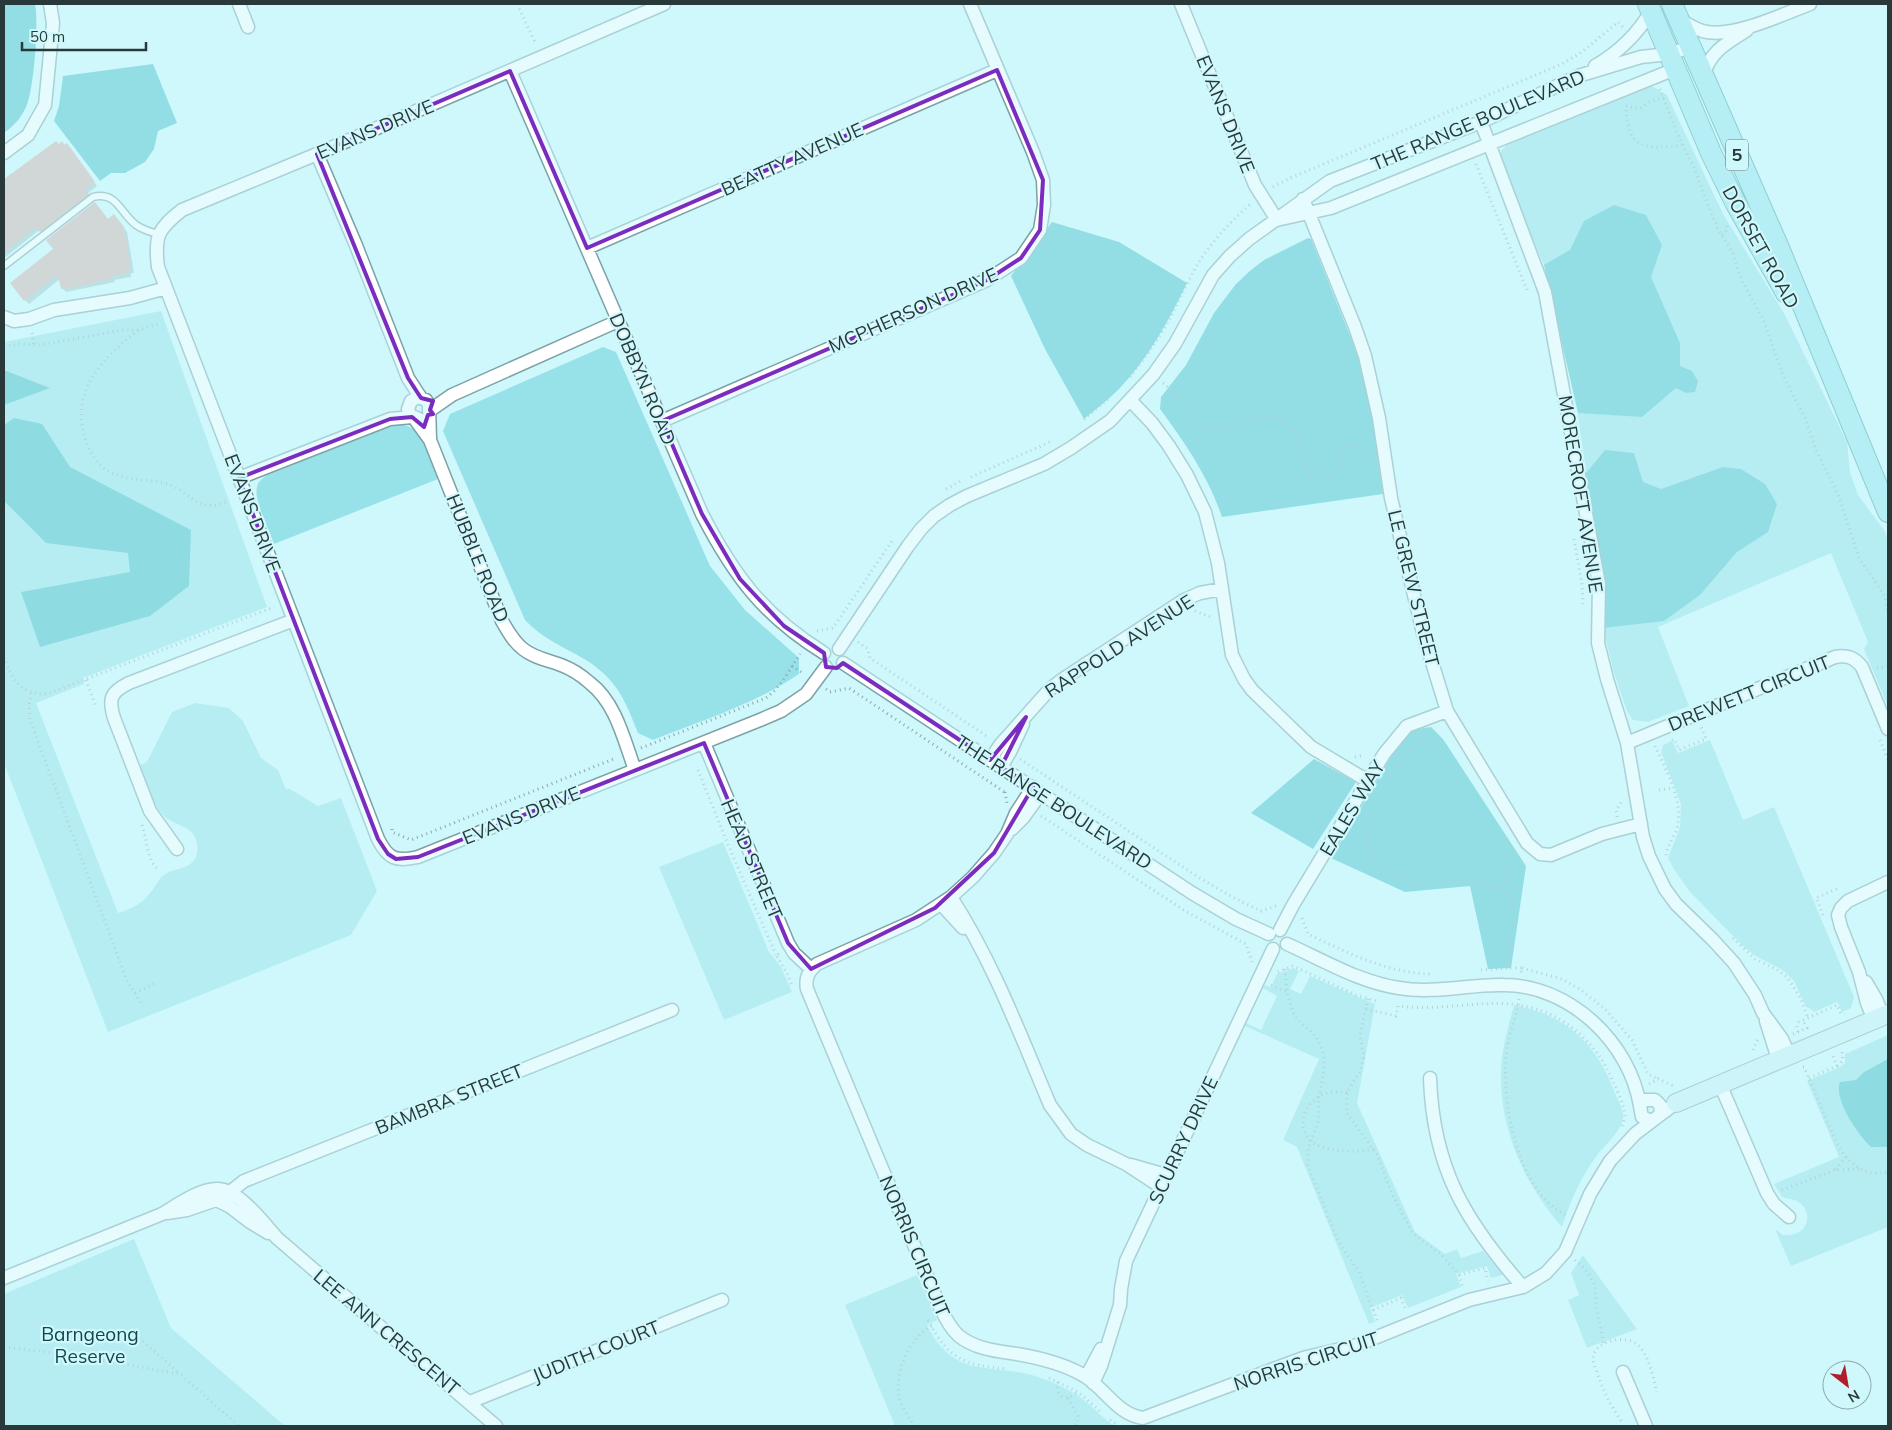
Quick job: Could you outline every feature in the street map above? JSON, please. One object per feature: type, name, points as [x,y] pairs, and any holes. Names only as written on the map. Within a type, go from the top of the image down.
[{"type":"main road","name":"DORSET ROAD","points":[[1650,7],[1711,153],[1735,202],[1834,378]]},
{"type":"main road","name":"DORSET ROAD","points":[[1675,12],[1779,248],[1888,512]]},
{"type":"main road","points":[[1672,61],[1697,61]]},
{"type":"street","points":[[4,153],[28,135],[45,105],[53,22],[50,4]]},
{"type":"street","points":[[239,4],[248,27]]},
{"type":"street","name":"EVANS DRIVE","points":[[664,4],[317,154],[182,210],[158,234],[156,252],[158,267],[378,839],[388,854],[396,859],[406,860],[418,857],[781,711],[806,694],[826,666]]},
{"type":"street","name":"MCPHERSON DRIVE","points":[[662,421],[987,280],[1021,258],[1040,230],[1044,205],[1043,180],[970,4]]},
{"type":"street","name":"EVANS DRIVE","points":[[1181,4],[1261,196],[1277,220]]},
{"type":"street","points":[[1697,61],[1705,68],[1716,50],[1751,27],[1810,4]]},
{"type":"street","points":[[1578,76],[1608,58],[1625,44],[1644,23],[1650,7]]},
{"type":"street","points":[[1675,12],[1692,27],[1708,33],[1751,27]]},
{"type":"street","name":"THE RANGE BOULEVARD","points":[[840,649],[908,546],[934,516],[967,496],[1044,464],[1072,448],[1110,421],[1153,375],[1175,344],[1213,275],[1249,239],[1303,199],[1330,181],[1481,122],[1578,76],[1642,57],[1672,61]]},
{"type":"street","name":"THE RANGE BOULEVARD","points":[[1277,220],[1331,208],[1655,77],[1672,61]]},
{"type":"street","name":"BEATTY AVENUE","points":[[587,248],[997,70]]},
{"type":"street","name":"DOBBYN ROAD","points":[[510,71],[702,514],[719,546],[734,571],[763,607],[784,626],[824,652]]},
{"type":"street","name":"MORECROFT AVENUE","points":[[1481,122],[1545,292],[1599,584],[1598,643],[1627,743],[1641,824],[1649,856],[1665,889],[1676,904],[1734,963],[1755,995],[1783,1053]]},
{"type":"street","points":[[317,154],[408,378],[422,398],[428,402],[429,412]]},
{"type":"street","name":"LE GREW STREET","points":[[1303,199],[1365,356],[1379,418],[1391,498],[1442,714],[1527,843],[1540,854],[1551,855],[1602,834],[1641,824]]},
{"type":"street","points":[[4,317],[14,321],[29,319],[54,310],[130,298],[166,288]]},
{"type":"street","points":[[408,378],[411,411],[420,419],[452,394],[618,321]]},
{"type":"street","points":[[411,411],[414,398],[452,394]]},
{"type":"street","points":[[1130,400],[1152,423],[1187,475],[1205,512],[1214,545],[1232,655],[1236,667],[1252,690],[1310,747],[1368,781]]},
{"type":"street","points":[[239,478],[411,411]]},
{"type":"street","name":"HUBBLE ROAD","points":[[411,411],[430,440],[502,621],[513,639],[524,650],[576,672],[592,684],[606,699],[635,770]]},
{"type":"street","name":"HUBBLE ROAD","points":[[429,412],[430,440]]},
{"type":"street","name":"RAPPOLD AVENUE","points":[[996,763],[1040,698],[1071,674],[1184,600],[1200,593],[1222,589]]},
{"type":"street","points":[[177,849],[150,811],[110,706],[112,696],[119,688],[129,683],[294,620]]},
{"type":"street","points":[[832,647],[840,649],[844,656],[843,663],[837,668],[826,666],[822,660],[824,652],[832,647]]},
{"type":"street","name":"DREWETT CIRCUIT","points":[[1627,743],[1835,657],[1843,656],[1857,660],[1862,667],[1883,731]]},
{"type":"street","name":"THE RANGE BOULEVARD","points":[[843,663],[1207,903],[1245,924],[1275,932]]},
{"type":"street","name":"EALES WAY","points":[[1275,932],[1384,754],[1407,726],[1442,714]]},
{"type":"street","name":"HEAD STREET","points":[[704,743],[788,942],[794,953],[811,969]]},
{"type":"street","points":[[811,969],[823,961],[916,920],[946,901],[973,877],[994,853],[1037,790]]},
{"type":"street","points":[[1882,1016],[1868,1003],[1860,972],[1838,915],[1841,908],[1848,901],[1888,882]]},
{"type":"street","points":[[946,901],[975,941],[993,972],[1050,1105],[1060,1121],[1071,1134],[1087,1145],[1163,1181]]},
{"type":"street","points":[[1275,932],[1287,937],[1286,944],[1281,949],[1273,949],[1268,944],[1275,932]]},
{"type":"street","points":[[1286,944],[1379,984],[1432,991],[1503,985],[1520,986],[1542,991],[1561,999],[1586,1016],[1608,1036],[1619,1053],[1637,1090],[1642,1117],[1657,1117],[1676,1103],[1783,1053],[1882,1016]]},
{"type":"street","name":"SCURRY DRIVE","points":[[1090,1380],[1101,1366],[1120,1305],[1120,1289],[1126,1261],[1163,1181],[1264,982],[1273,949]]},
{"type":"street","name":"NORRIS CIRCUIT","points":[[811,969],[806,980],[807,989],[947,1323],[959,1335],[970,1342],[986,1348],[1034,1357],[1060,1365],[1090,1380],[1124,1412],[1133,1417],[1143,1418],[1303,1358],[1357,1345],[1470,1300],[1523,1287],[1546,1273],[1565,1252],[1590,1194],[1610,1161],[1635,1134],[1657,1117]]},
{"type":"street","points":[[1860,972],[1876,999],[1882,1016]]},
{"type":"street","name":"BAMBRA STREET","points":[[226,1197],[244,1181],[672,1010]]},
{"type":"street","points":[[1430,1078],[1434,1130],[1441,1155],[1452,1182],[1465,1210],[1479,1233],[1500,1262],[1523,1287]]},
{"type":"street","points":[[1720,1084],[1768,1195],[1774,1204],[1789,1217]]},
{"type":"street","points":[[1637,1090],[1660,1105],[1657,1117]]},
{"type":"street","points":[[1635,1134],[1640,1108],[1644,1100],[1653,1099],[1676,1103]]},
{"type":"street","points":[[4,1278],[162,1214],[185,1200],[207,1190],[219,1188],[226,1197]]},
{"type":"street","name":"LEE ANN CRESCENT","points":[[226,1197],[258,1215],[277,1238],[496,1426]]},
{"type":"street","name":"JUDITH COURT","points":[[470,1402],[722,1300]]},
{"type":"street","points":[[1623,1372],[1646,1426]]},
{"type":"lane","points":[[4,266],[93,197],[101,195],[116,201],[136,226],[158,234]]},
{"type":"path","points":[[517,4],[543,57]]},
{"type":"path","points":[[1128,379],[1169,320],[1190,276],[1204,254],[1225,228],[1261,196],[1288,179],[1562,64],[1582,52],[1618,22]]},
{"type":"path","points":[[1655,77],[1718,229],[1733,253],[1740,277],[1763,320],[1783,375],[1806,420],[1816,450],[1838,494],[1859,558],[1884,595],[1888,612]]},
{"type":"path","points":[[1664,98],[1649,102],[1639,109],[1626,106],[1628,132],[1633,139],[1644,146],[1684,145]]},
{"type":"path","points":[[4,347],[19,344],[41,345],[122,330],[138,330],[161,323]]},
{"type":"path","points":[[138,330],[114,349],[95,372],[82,398],[80,412],[87,446],[95,460],[109,472],[138,481],[168,484],[204,506],[214,506],[229,501]]},
{"type":"path","points":[[1140,364],[1188,406],[1199,423],[1208,431],[1221,431],[1257,416],[1267,415],[1281,420],[1300,440],[1306,472],[1316,479],[1322,479],[1333,474],[1349,446],[1360,445],[1370,458]]},
{"type":"path","points":[[1080,423],[1112,396]]},
{"type":"path","points":[[942,492],[955,484],[1053,440]]},
{"type":"path","points":[[833,628],[895,536]]},
{"type":"path","points":[[4,657],[8,670],[22,689],[31,693],[47,694],[271,608],[288,605]]},
{"type":"path","points":[[1192,612],[1197,611],[1213,618],[1226,619]]},
{"type":"path","points":[[390,824],[392,832],[411,840],[766,698],[773,693],[814,632],[833,628],[868,649],[870,658],[1198,877],[1234,898],[1261,911],[1278,905],[1281,900],[1304,910],[1301,916],[1308,934],[1333,946],[1386,967],[1408,973],[1441,973]]},
{"type":"path","points":[[792,666],[830,692],[849,688],[1185,911],[1246,944],[1252,961],[1246,975],[1287,992]]},
{"type":"path","points":[[31,693],[29,706],[30,720],[127,980],[143,1006]]},
{"type":"path","points":[[1390,775],[1408,752],[1430,733],[1442,714]]},
{"type":"path","points":[[1665,743],[1674,739],[1679,750],[1697,743],[1706,739],[1701,727],[1710,724]]},
{"type":"path","points":[[1883,731],[1888,760]]},
{"type":"path","points":[[1650,734],[1673,788],[1679,811],[1677,828],[1666,852],[1666,860]]},
{"type":"path","points":[[1650,749],[1656,746]]},
{"type":"path","points":[[689,748],[728,847],[776,955]]},
{"type":"path","points":[[1352,758],[1364,755]]},
{"type":"path","points":[[1659,790],[1673,788]]},
{"type":"path","points":[[1370,806],[1366,814],[1364,832],[1372,858],[1386,872],[1408,883],[1428,885],[1468,882],[1500,890],[1507,895],[1513,913],[1508,968]]},
{"type":"path","points":[[1500,890],[1508,876],[1510,864],[1508,847],[1503,839],[1518,828]]},
{"type":"path","points":[[1729,934],[1751,956],[1786,977],[1800,997],[1808,1018]]},
{"type":"path","points":[[1275,973],[1293,966],[1376,1001]]},
{"type":"path","points":[[1479,970],[1522,968],[1518,1004],[1506,1053],[1507,1102],[1512,1133],[1522,1162],[1535,1186],[1547,1202],[1569,1216],[1567,1222]]},
{"type":"path","points":[[1264,982],[1272,978]]},
{"type":"path","points":[[135,993],[156,983]]},
{"type":"path","points":[[1368,999],[1360,1035],[1364,1056],[1360,1072],[1348,1092],[1346,1113],[1374,1148],[1395,1201],[1412,1232],[1441,1254],[1459,1276],[1463,1289],[1455,1292]]},
{"type":"path","points":[[1366,1009],[1396,1016],[1398,1006],[1437,1009],[1501,1003],[1518,1004],[1539,1009],[1556,1017],[1574,1029],[1590,1044],[1602,1060],[1626,1113],[1622,1126],[1616,1134]]},
{"type":"path","points":[[1798,1032],[1797,1026],[1799,1022],[1837,1005],[1841,1014],[1868,1003]]},
{"type":"path","points":[[1783,1053],[1798,1032],[1807,1028],[1804,1020]]},
{"type":"path","points":[[1837,1066],[1833,1056],[1850,1049]]},
{"type":"path","points":[[1809,1078],[1837,1066],[1842,1062],[1842,1052]]},
{"type":"path","points":[[1748,1053],[1783,1053],[1804,1067],[1837,1144],[1846,1157],[1859,1169]]},
{"type":"path","points":[[1620,1099],[1658,1079],[1672,1085],[1681,1081]]},
{"type":"path","points":[[1348,1092],[1326,1093],[1315,1100],[1304,1115],[1302,1123],[1304,1132],[1311,1141],[1332,1149],[1355,1151],[1374,1148]]},
{"type":"path","points":[[1835,1170],[1846,1157]]},
{"type":"path","points":[[1768,1195],[1835,1170],[1859,1169],[1870,1172],[1888,1172]]},
{"type":"path","points":[[1565,1252],[1585,1269],[1594,1285],[1604,1344]]},
{"type":"path","points":[[1373,1310],[1401,1298],[1406,1311],[1414,1308]]},
{"type":"path","points":[[928,1320],[943,1346],[952,1354],[976,1365],[1009,1369]]},
{"type":"path","points":[[915,1426],[907,1415],[898,1386],[906,1356],[920,1332],[931,1326]]},
{"type":"path","points":[[139,1338],[239,1426]]},
{"type":"path","points":[[4,1347],[180,1374]]},
{"type":"path","points":[[1048,1377],[1078,1392],[1118,1426]]},
{"type":"path","points":[[1058,1382],[1057,1389],[1059,1394],[1068,1398],[1078,1416],[1078,1423],[1072,1426]]},
{"type":"path","points":[[1068,1398],[1078,1392]]},
{"type":"highlighted area","points":[[997,70],[1043,180],[1040,230],[1021,258],[987,280],[662,421],[702,514],[740,579],[784,626],[824,653],[826,667],[837,668],[843,663],[990,760],[1026,717],[1001,767],[1033,787],[994,853],[935,908],[811,969],[788,943],[704,743],[418,857],[396,859],[388,854],[378,839],[239,478],[390,419],[412,417],[424,427],[428,415],[433,414],[430,410],[433,401],[421,398],[408,378],[317,154],[510,71],[587,248]]},
{"type":"green space","points":[[1652,86],[1667,95],[1723,214],[1785,315],[1847,442],[1850,472],[1858,495],[1884,530],[1888,540],[1888,707],[1864,649],[1868,642],[1831,553],[1658,627],[1689,706],[1648,722],[1633,720],[1627,711],[1613,670],[1603,628],[1596,541],[1565,325],[1544,265],[1500,166],[1501,151],[1511,140],[1636,87]]},
{"type":"green space","points":[[161,311],[267,607],[83,678],[84,684],[36,703],[118,913],[140,903],[162,877],[188,866],[196,857],[196,838],[193,833],[166,818],[158,809],[140,765],[147,762],[172,712],[195,703],[229,708],[243,721],[261,758],[278,770],[286,789],[290,789],[318,806],[341,798],[377,891],[351,935],[108,1032],[4,763],[4,342]]},
{"type":"green space","points":[[603,347],[616,352],[710,566],[745,610],[799,658],[799,674],[782,685],[728,711],[653,740],[638,733],[623,698],[601,671],[544,636],[525,620],[443,431],[450,414]]},
{"type":"green space","points":[[397,424],[414,430],[420,436],[429,452],[438,479],[274,544],[257,499],[257,487],[261,480],[267,475]]},
{"type":"green space","points":[[1710,740],[1743,820],[1774,807],[1854,997],[1851,1008],[1842,1012],[1837,1002],[1814,1012],[1806,1007],[1794,981],[1784,971],[1754,955],[1743,946],[1690,892],[1673,868],[1668,858],[1680,827],[1681,804],[1661,752],[1663,745],[1672,741],[1678,753]]},
{"type":"green space","points":[[723,842],[769,952],[781,967],[792,992],[724,1020],[659,867]]},
{"type":"green space","points":[[1293,968],[1299,971],[1290,989],[1301,994],[1310,976],[1375,1004],[1357,1103],[1415,1232],[1445,1254],[1457,1249],[1461,1258],[1483,1251],[1503,1275],[1491,1278],[1487,1266],[1456,1274],[1461,1287],[1408,1308],[1402,1295],[1370,1308],[1375,1322],[1369,1324],[1297,1147],[1283,1140],[1319,1059],[1245,1026],[1246,1023],[1261,1030],[1277,996],[1263,988],[1265,985],[1271,987],[1277,974]]},
{"type":"green space","points":[[1514,1005],[1549,1016],[1577,1034],[1599,1060],[1623,1113],[1623,1121],[1595,1158],[1580,1182],[1562,1227],[1547,1208],[1522,1167],[1506,1122],[1501,1074],[1503,1050]]},
{"type":"green space","points":[[1888,1035],[1888,1227],[1791,1266],[1775,1229],[1783,1235],[1797,1233],[1805,1226],[1807,1215],[1804,1207],[1799,1202],[1782,1197],[1774,1184],[1839,1157],[1807,1081],[1840,1067],[1845,1063],[1845,1054]]},
{"type":"green space","name":"Barngeong Reserve","points":[[134,1239],[171,1328],[285,1426],[4,1426],[4,1294]]},
{"type":"green space","points":[[1583,1255],[1637,1329],[1587,1348],[1568,1300],[1579,1295],[1571,1273]]},
{"type":"green space","points":[[917,1275],[937,1320],[927,1325],[938,1343],[950,1355],[976,1366],[1023,1373],[1053,1382],[1080,1397],[1114,1426],[895,1426],[845,1305]]},
{"type":"shaded area","points":[[4,4],[35,4],[36,25],[35,56],[29,98],[26,107],[14,125],[4,133]]},
{"type":"shaded area","points":[[153,64],[177,123],[158,131],[154,149],[145,162],[125,173],[111,173],[100,181],[54,121],[59,106],[63,76]]},
{"type":"shaded area","points":[[1614,205],[1646,215],[1662,245],[1651,277],[1680,343],[1680,366],[1692,371],[1698,381],[1695,392],[1686,393],[1676,388],[1642,417],[1578,413],[1544,265],[1570,250],[1584,221]]},
{"type":"shaded area","points":[[1052,222],[1119,242],[1187,283],[1149,352],[1119,389],[1084,419],[1045,349],[1011,276]]},
{"type":"shaded area","points":[[1308,238],[1311,239],[1361,363],[1373,422],[1383,494],[1222,517],[1203,474],[1187,447],[1160,409],[1161,397],[1186,365],[1214,313],[1236,284],[1264,260]]},
{"type":"shaded area","points":[[4,370],[50,388],[4,405]]},
{"type":"shaded area","points":[[14,418],[42,424],[70,467],[191,530],[189,586],[150,616],[40,647],[21,592],[130,572],[128,553],[46,543],[4,501],[4,425]]},
{"type":"shaded area","points":[[1605,450],[1634,453],[1643,482],[1661,489],[1723,467],[1741,469],[1765,484],[1777,504],[1768,532],[1737,552],[1700,595],[1664,621],[1603,628],[1596,541],[1586,473]]},
{"type":"shaded area","points":[[1431,727],[1443,739],[1526,866],[1511,968],[1488,969],[1470,886],[1405,892],[1331,858],[1401,740],[1415,729]]},
{"type":"shaded area","points":[[1314,759],[1356,782],[1313,849],[1251,813]]},
{"type":"shaded area","points":[[1888,1059],[1888,1147],[1871,1147],[1854,1126],[1843,1107],[1840,1098],[1840,1082],[1856,1080],[1864,1072]]},
{"type":"building","points":[[56,141],[59,144],[62,141],[64,145],[67,143],[95,182],[85,189],[89,194],[40,232],[37,228],[34,228],[4,253],[4,179]]},
{"type":"building","points":[[95,202],[108,219],[114,214],[124,227],[131,269],[128,270],[128,273],[111,276],[112,279],[61,289],[58,274],[24,301],[10,283],[53,249],[46,240]]}]
